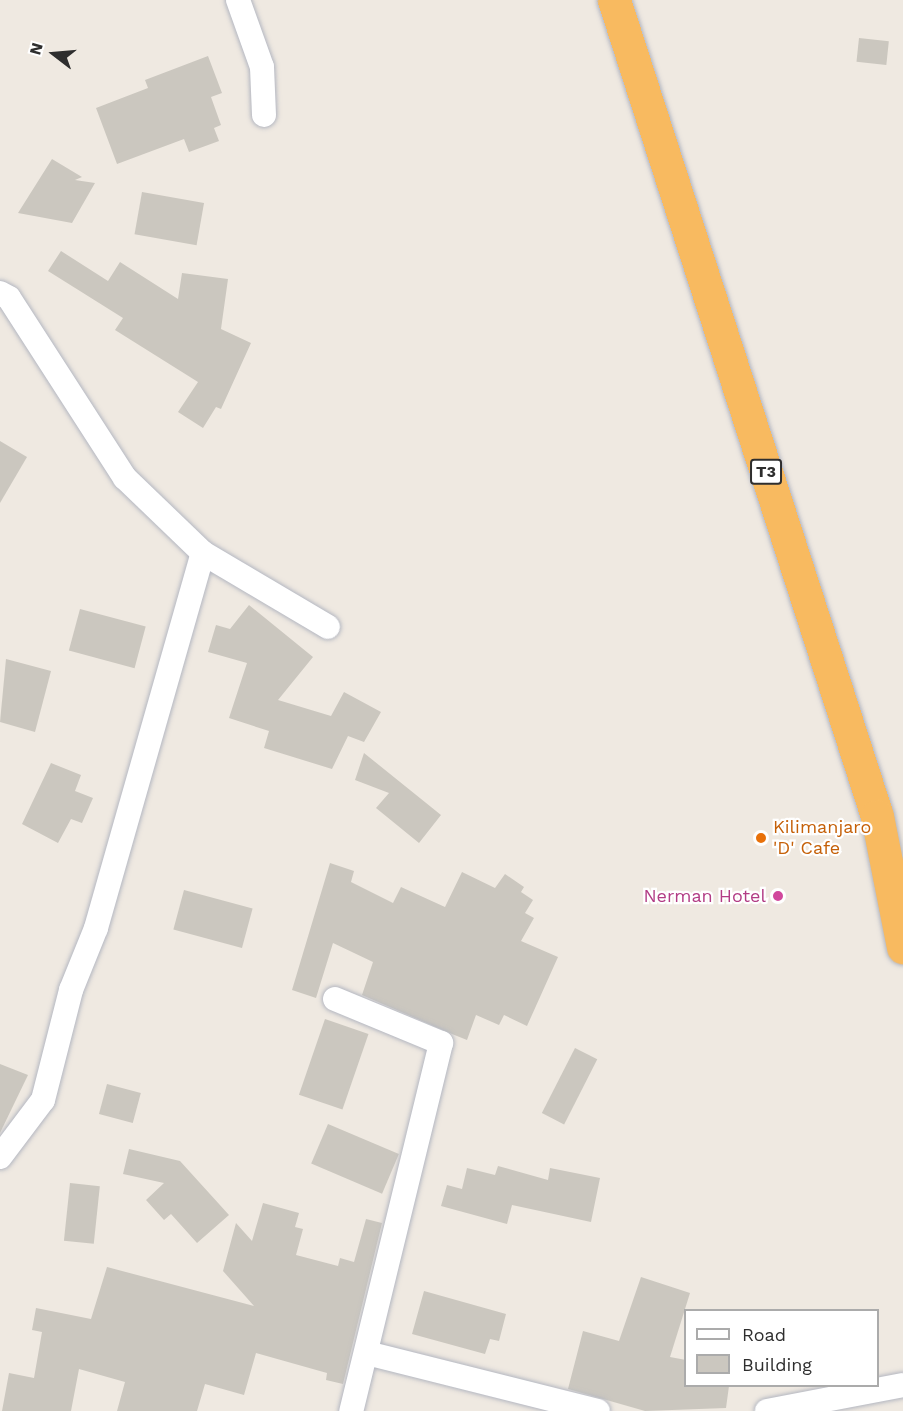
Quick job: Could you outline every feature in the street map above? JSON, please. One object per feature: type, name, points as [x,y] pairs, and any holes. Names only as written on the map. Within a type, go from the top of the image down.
[{"type":"highway","name":"T3","points":[[614,0],[896,873],[903,947]]},
{"type":"street","points":[[238,0],[262,67],[264,115]]},
{"type":"street","points":[[0,293],[9,298],[125,478],[202,553],[328,627]]},
{"type":"street","points":[[0,1157],[43,1100],[70,990],[102,906],[202,553]]},
{"type":"street","points":[[335,999],[441,1043],[351,1411]]},
{"type":"street","points":[[367,1353],[598,1411]]},
{"type":"street","points":[[767,1411],[903,1385]]},
{"type":"building","points":[[859,38],[889,41],[886,65],[856,62]]},
{"type":"building","points":[[208,56],[222,93],[211,97],[221,125],[214,128],[219,141],[189,152],[184,139],[117,164],[96,108],[148,88],[145,80]]},
{"type":"building","points":[[52,159],[82,177],[75,180],[95,183],[72,223],[18,213]]},
{"type":"building","points":[[142,192],[204,203],[197,245],[135,234]]},
{"type":"building","points":[[61,251],[108,281],[120,262],[178,299],[182,273],[228,279],[221,329],[251,343],[221,409],[216,407],[203,428],[178,412],[198,382],[115,330],[123,318],[48,271]]},
{"type":"building","points":[[0,441],[27,457],[0,503]]},
{"type":"building","points":[[249,605],[313,657],[278,700],[331,716],[344,692],[381,712],[364,742],[348,736],[332,769],[264,748],[269,731],[229,718],[247,663],[208,652],[216,625],[230,629]]},
{"type":"building","points":[[80,609],[146,627],[135,668],[69,651]]},
{"type":"building","points":[[6,659],[51,671],[35,732],[0,722]]},
{"type":"building","points":[[364,753],[441,815],[419,843],[376,808],[389,793],[355,780]]},
{"type":"building","points":[[51,763],[81,775],[75,791],[93,798],[82,823],[71,819],[58,843],[22,824]]},
{"type":"building","points":[[330,863],[354,871],[351,882],[393,903],[401,887],[445,907],[462,872],[495,888],[505,874],[524,887],[521,892],[533,900],[525,913],[534,918],[521,941],[558,957],[527,1026],[504,1015],[499,1025],[476,1015],[467,1040],[452,1034],[362,995],[373,962],[333,943],[316,998],[292,990]]},
{"type":"building","points":[[184,890],[253,908],[242,948],[173,930]]},
{"type":"building","points":[[325,1019],[368,1034],[342,1110],[299,1095]]},
{"type":"building","points":[[575,1048],[597,1059],[564,1124],[542,1113]]},
{"type":"building","points":[[0,1064],[28,1075],[0,1133]]},
{"type":"building","points":[[107,1084],[141,1093],[133,1123],[99,1114]]},
{"type":"building","points":[[328,1124],[399,1154],[382,1194],[311,1164]]},
{"type":"building","points":[[129,1149],[180,1161],[229,1215],[197,1243],[171,1214],[164,1220],[146,1200],[164,1183],[123,1174]]},
{"type":"building","points":[[498,1166],[548,1180],[550,1168],[600,1178],[591,1222],[512,1205],[507,1224],[441,1206],[447,1185],[462,1189],[467,1168],[495,1175]]},
{"type":"building","points":[[70,1183],[100,1186],[94,1244],[64,1241]]},
{"type":"building","points":[[263,1203],[299,1213],[295,1227],[303,1229],[296,1255],[338,1266],[340,1258],[354,1262],[366,1219],[382,1223],[343,1384],[326,1380],[327,1373],[256,1353],[244,1395],[205,1384],[197,1411],[117,1411],[125,1382],[79,1369],[71,1411],[2,1411],[9,1373],[34,1378],[42,1332],[32,1330],[36,1308],[91,1319],[107,1267],[254,1306],[223,1271],[236,1223],[252,1241]]},
{"type":"building","points":[[641,1277],[690,1293],[670,1357],[684,1360],[684,1387],[729,1387],[726,1408],[645,1411],[568,1389],[583,1331],[619,1341]]},
{"type":"building","points":[[424,1291],[506,1314],[499,1341],[490,1339],[485,1354],[412,1334]]},
{"type":"place","name":"Kilimanjaro 'D' Cafe","points":[[761,838]]},
{"type":"place","name":"Nerman Hotel","points":[[778,896]]}]
